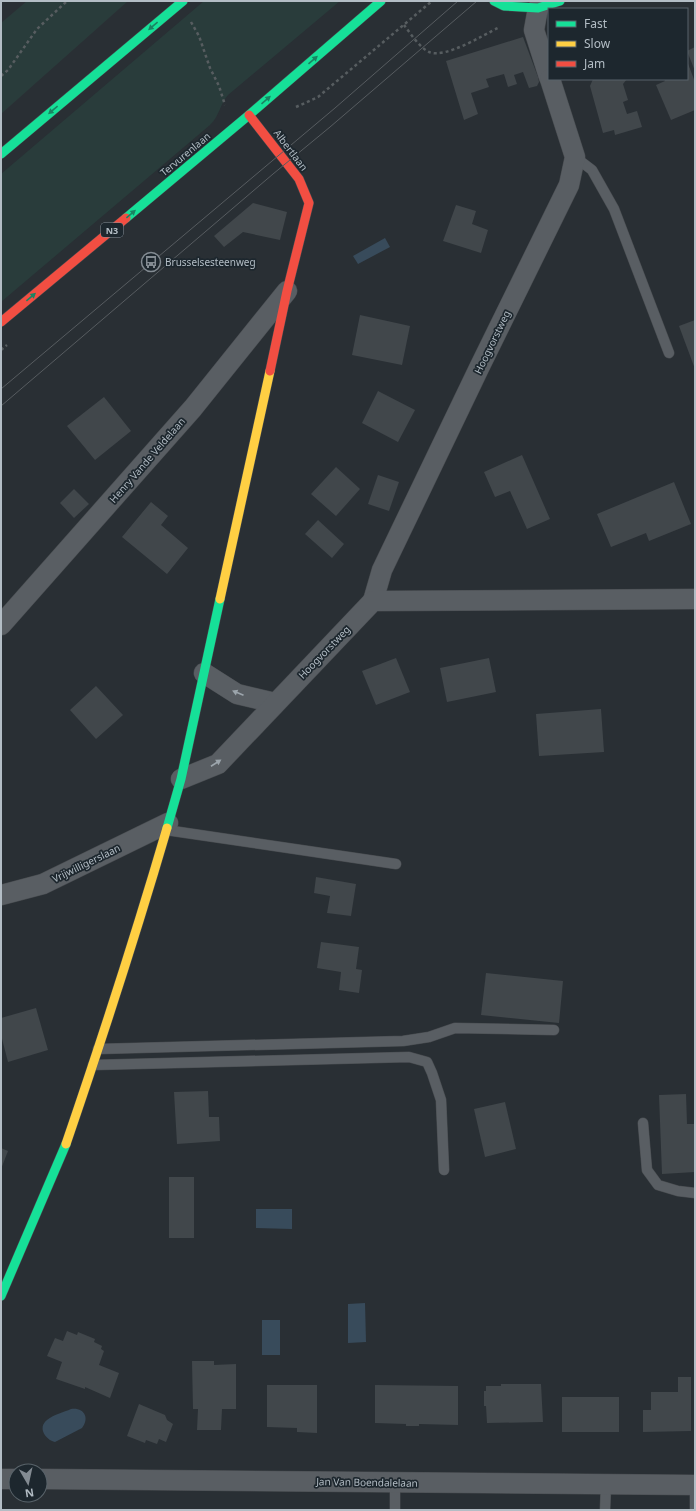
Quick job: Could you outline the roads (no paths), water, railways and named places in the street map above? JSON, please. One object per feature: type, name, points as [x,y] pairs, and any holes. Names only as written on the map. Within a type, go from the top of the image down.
[{"type":"street","name":"Tervurenlaan","points":[[1,322],[249,115],[381,1]]},
{"type":"street","points":[[494,1],[504,6],[538,8],[560,1]]},
{"type":"street","points":[[1,154],[182,2]]},
{"type":"street","name":"Hoogvorstweg","points":[[538,8],[534,30],[548,75]]},
{"type":"street","name":"Hoogvorstweg","points":[[181,779],[218,764],[373,601],[385,563],[569,185],[575,157],[550,80]]},
{"type":"street","name":"Albertlaan","points":[[249,115],[299,179],[309,203],[287,291]]},
{"type":"street","points":[[1,1296],[62,1155],[93,1065],[142,912],[181,779],[287,291]]},
{"type":"street","name":"Henry Vande Veldelaan","points":[[1,626],[193,408],[287,291]]},
{"type":"street","points":[[373,601],[695,600]]},
{"type":"street","points":[[204,673],[237,694],[276,703]]},
{"type":"street","name":"Vrijwilligerslaan","points":[[1,895],[43,884],[167,826]]},
{"type":"street","name":"Jan Van Boendalelaan","points":[[48,1479],[695,1486]]},
{"type":"lane","points":[[575,157],[592,170],[614,209],[669,352]]},
{"type":"lane","points":[[167,826],[396,864]]},
{"type":"lane","points":[[98,1049],[403,1041],[429,1037],[455,1028],[554,1030]]},
{"type":"lane","points":[[93,1065],[409,1057],[427,1062],[441,1100],[444,1170]]},
{"type":"lane","points":[[643,1123],[647,1170],[658,1185],[678,1191],[695,1193]]},
{"type":"lane","points":[[395,1482],[395,1510]]},
{"type":"lane","points":[[605,1510],[606,1485]]},
{"type":"lane","points":[[695,1486],[695,1510]]},
{"type":"water","points":[[385,238],[390,247],[358,264],[353,256]]},
{"type":"water","points":[[256,1209],[292,1209],[292,1229],[256,1228]]},
{"type":"water","points":[[365,1303],[366,1342],[348,1343],[348,1304]]},
{"type":"water","points":[[262,1320],[280,1320],[280,1355],[262,1355]]},
{"type":"water","points":[[71,1409],[82,1411],[84,1414],[85,1421],[82,1428],[55,1442],[52,1441],[44,1433],[44,1423],[52,1417]]},
{"type":"tram line","points":[[1,389],[335,108],[458,1]]},
{"type":"tram line","points":[[1,406],[477,1]]},
{"type":"place","name":"Brusselsesteenweg","points":[[151,262]]}]
